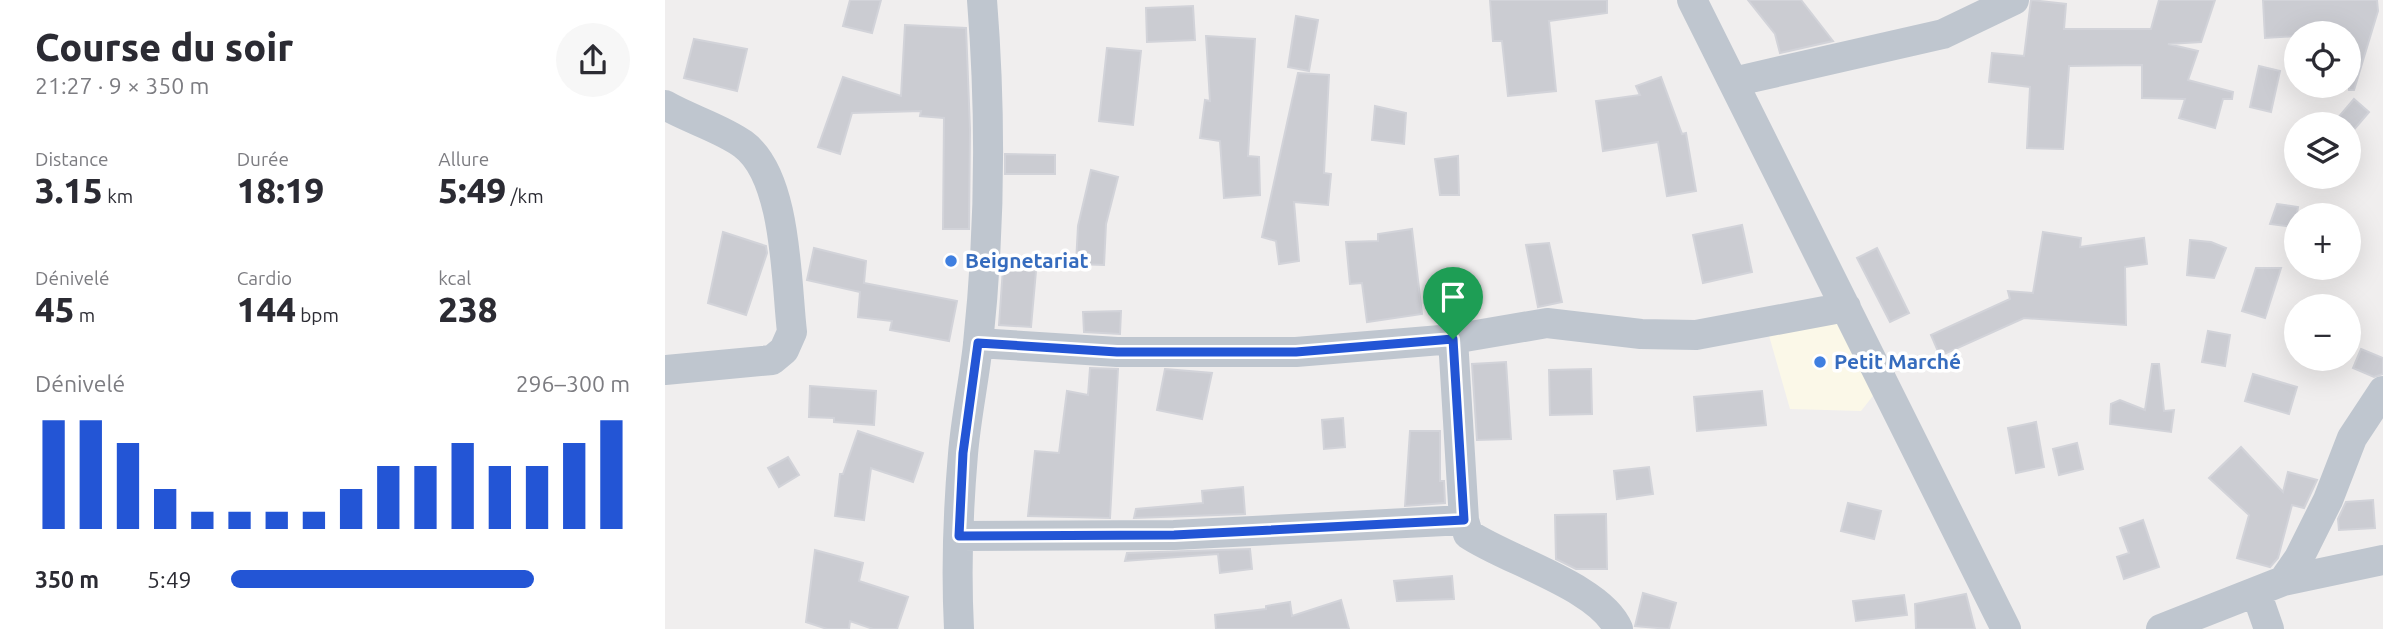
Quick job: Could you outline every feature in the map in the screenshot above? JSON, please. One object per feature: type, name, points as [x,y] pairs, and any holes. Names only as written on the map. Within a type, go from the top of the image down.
[{"type":"street","points":[[959,629],[959,536],[963,453],[978,343],[989,141],[982,0]]},
{"type":"street","points":[[1692,0],[2005,629]]},
{"type":"street","points":[[1733,82],[1943,34],[2014,0]]},
{"type":"street","points":[[665,105],[741,142],[761,159],[776,195],[792,332],[784,350],[772,360],[665,370]]},
{"type":"street","points":[[978,343],[1117,352],[1296,352],[1453,339],[1547,323],[1641,334],[1696,335],[1846,307]]},
{"type":"street","points":[[1453,339],[1464,520],[1468,534],[1595,601],[1613,618],[1618,629]]},
{"type":"street","points":[[2269,629],[2269,587],[2299,558],[2328,500],[2352,438],[2383,391]]},
{"type":"street","points":[[959,536],[1174,535],[1464,520]]},
{"type":"street","points":[[2161,629],[2269,587],[2383,560]]},
{"type":"shaded area","name":"Petit Marché","points":[[1841,315],[1876,392],[1861,411],[1790,409],[1768,332]]},
{"type":"building","points":[[850,0],[881,0],[872,33],[843,26]]},
{"type":"building","points":[[1490,0],[1607,0],[1607,13],[1549,21],[1556,91],[1508,96],[1502,41],[1493,41]]},
{"type":"building","points":[[1748,0],[1801,0],[1833,41],[1780,53],[1775,34]]},
{"type":"building","points":[[2031,0],[2066,4],[2064,29],[2151,29],[2159,0],[2215,0],[2201,42],[2168,44],[2198,51],[2188,80],[2233,92],[2232,99],[2223,99],[2215,128],[2179,118],[2185,99],[2142,98],[2142,65],[2069,66],[2063,149],[2027,148],[2030,87],[1989,82],[1992,53],[2024,56]]},
{"type":"building","points":[[2263,0],[2377,0],[2378,11],[2361,67],[2361,21],[2284,21],[2284,37],[2265,38]]},
{"type":"building","points":[[1193,6],[1195,40],[1147,42],[1146,8]]},
{"type":"building","points":[[1296,16],[1318,20],[1309,71],[1288,67]]},
{"type":"building","points":[[905,25],[966,28],[970,129],[969,229],[943,229],[944,118],[920,116],[921,111],[852,113],[840,154],[818,147],[843,77],[901,96]]},
{"type":"building","points":[[1206,36],[1255,39],[1248,156],[1259,157],[1260,195],[1224,198],[1220,141],[1200,138],[1205,100],[1210,101]]},
{"type":"building","points":[[694,39],[747,49],[737,91],[684,78]]},
{"type":"building","points":[[1107,48],[1141,51],[1133,125],[1099,121]]},
{"type":"building","points":[[2259,66],[2280,71],[2271,112],[2250,107]]},
{"type":"building","points":[[1298,73],[1329,75],[1324,173],[1331,174],[1328,205],[1294,202],[1299,261],[1279,264],[1276,241],[1262,237]]},
{"type":"building","points":[[1661,77],[1682,134],[1686,133],[1696,191],[1667,196],[1658,142],[1603,151],[1596,101],[1640,95],[1636,86]]},
{"type":"building","points":[[2354,99],[2369,112],[2361,121],[2361,112],[2343,112]]},
{"type":"building","points":[[1375,106],[1406,113],[1404,144],[1372,140]]},
{"type":"building","points":[[1005,154],[1055,155],[1055,174],[1005,174]]},
{"type":"building","points":[[1458,156],[1459,195],[1440,195],[1435,159]]},
{"type":"building","points":[[1091,170],[1118,177],[1106,224],[1104,265],[1076,264],[1078,226]]},
{"type":"building","points":[[2277,204],[2284,205],[2284,226],[2270,224]]},
{"type":"building","points":[[1742,225],[1752,272],[1703,283],[1693,235]]},
{"type":"building","points":[[1412,229],[1422,314],[1367,322],[1362,283],[1350,284],[1346,242],[1378,241],[1378,234]]},
{"type":"building","points":[[723,232],[766,246],[767,253],[746,315],[708,303]]},
{"type":"building","points":[[2043,232],[2081,238],[2080,247],[2144,238],[2147,264],[2125,267],[2126,325],[2024,318],[1940,356],[1931,335],[2010,299],[2008,291],[2033,293]]},
{"type":"building","points":[[2190,240],[2211,242],[2226,248],[2214,278],[2187,275]]},
{"type":"building","points":[[1549,243],[1562,302],[1538,307],[1526,245]]},
{"type":"building","points":[[814,248],[866,261],[864,283],[957,301],[949,341],[890,330],[892,321],[858,317],[860,292],[807,280]]},
{"type":"building","points":[[1877,248],[1909,313],[1890,322],[1857,258]]},
{"type":"building","points":[[1003,268],[1036,271],[1031,327],[999,325]]},
{"type":"building","points":[[2256,268],[2281,268],[2265,318],[2242,311]]},
{"type":"building","points":[[1121,311],[1120,334],[1084,332],[1083,312]]},
{"type":"building","points":[[2208,331],[2230,335],[2225,366],[2202,362]]},
{"type":"building","points":[[2361,349],[2383,358],[2383,374],[2374,377],[2360,371]]},
{"type":"building","points":[[1506,362],[1511,439],[1477,440],[1472,364]]},
{"type":"building","points":[[2152,364],[2159,364],[2164,411],[2174,410],[2171,432],[2110,424],[2111,404],[2120,400],[2145,410]]},
{"type":"building","points":[[1090,368],[1118,369],[1110,518],[1028,516],[1035,451],[1059,453],[1067,391],[1088,395]]},
{"type":"building","points":[[1165,369],[1212,373],[1202,419],[1157,410]]},
{"type":"building","points":[[1591,369],[1592,414],[1550,415],[1549,370]]},
{"type":"building","points":[[2253,374],[2297,387],[2289,414],[2245,401]]},
{"type":"building","points":[[810,386],[876,391],[874,425],[809,417]]},
{"type":"building","points":[[1762,391],[1766,425],[1697,431],[1694,397]]},
{"type":"building","points":[[1343,418],[1345,447],[1324,449],[1322,420]]},
{"type":"building","points":[[2036,422],[2044,467],[2016,473],[2008,428]]},
{"type":"building","points":[[858,431],[923,453],[913,482],[871,468],[864,520],[835,516],[840,474],[843,474]]},
{"type":"building","points":[[1410,431],[1440,431],[1440,481],[1444,481],[1445,503],[1405,506]]},
{"type":"building","points":[[2077,443],[2083,469],[2059,475],[2053,449]]},
{"type":"building","points":[[2241,447],[2283,492],[2288,472],[2317,480],[2304,508],[2292,505],[2278,558],[2270,567],[2237,558],[2249,515],[2209,478]]},
{"type":"building","points":[[788,457],[799,475],[779,487],[768,468]]},
{"type":"building","points":[[1649,467],[1653,494],[1617,499],[1614,471]]},
{"type":"building","points":[[1243,487],[1245,514],[1134,518],[1136,509],[1203,503],[1202,491]]},
{"type":"building","points":[[2373,500],[2375,528],[2339,530],[2338,519],[2346,502]]},
{"type":"building","points":[[1848,503],[1881,511],[1874,539],[1841,531]]},
{"type":"building","points":[[1606,514],[1607,569],[1576,569],[1556,559],[1555,515]]},
{"type":"building","points":[[2143,520],[2159,567],[2124,579],[2117,557],[2129,553],[2120,528]]},
{"type":"building","points":[[1250,549],[1252,569],[1220,573],[1218,554],[1125,561],[1127,553]]},
{"type":"building","points":[[815,550],[863,563],[859,581],[908,597],[897,629],[873,629],[850,621],[849,629],[827,629],[806,622]]},
{"type":"building","points":[[1452,576],[1454,599],[1397,601],[1394,581]]},
{"type":"building","points":[[1643,593],[1676,603],[1669,629],[1635,626]]},
{"type":"building","points":[[1966,594],[1975,629],[1916,629],[1915,604]]},
{"type":"building","points":[[1904,595],[1907,615],[1856,621],[1853,601]]},
{"type":"building","points":[[1341,600],[1349,629],[1216,629],[1215,615],[1266,609],[1266,606],[1290,602],[1292,616]]},
{"type":"place","name":"Beignetariat","points":[[951,261]]},
{"type":"place","name":"Petit Marché","points":[[1820,362]]},
{"type":"route","points":[[1453,339],[1464,520],[1174,535],[959,536],[963,453],[978,343],[1117,352],[1296,352],[1453,339]]}]
